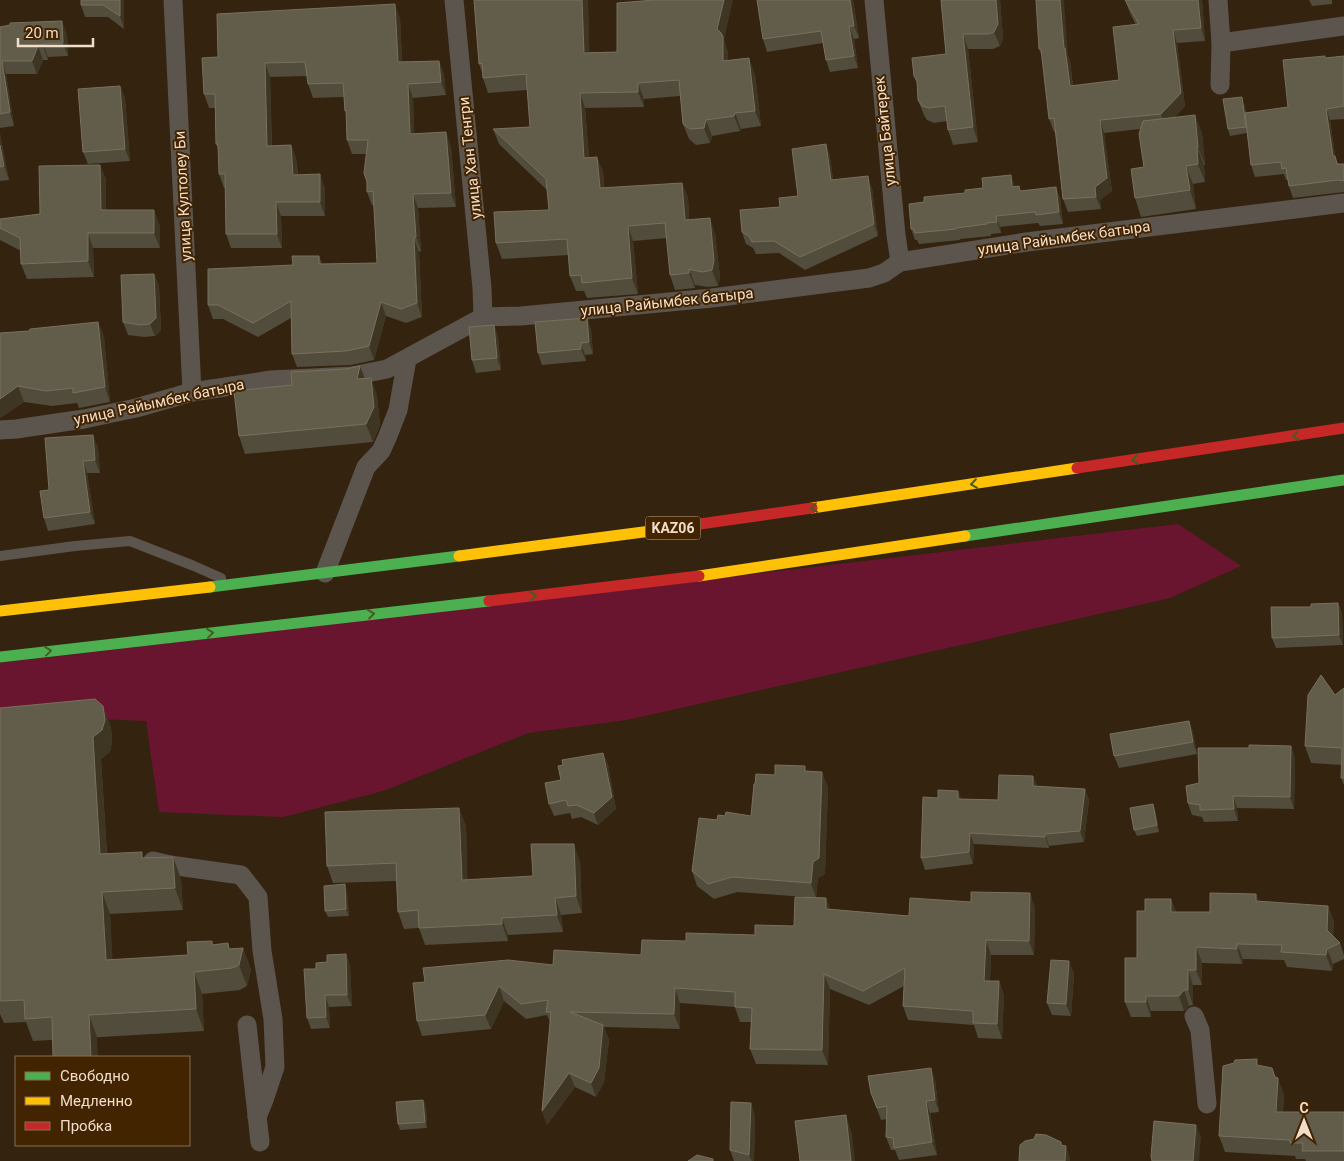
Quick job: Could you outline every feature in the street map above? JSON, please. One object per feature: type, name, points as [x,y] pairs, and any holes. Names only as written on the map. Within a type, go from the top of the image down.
[{"type":"highway","name":"KАZ06","points":[[0,611],[325,573],[716,522],[1344,428]]},
{"type":"highway","points":[[0,657],[685,578],[1344,480]]},
{"type":"street","name":"улица Култолеу Би","points":[[173,0],[192,392]]},
{"type":"street","name":"улица Хан Тенгри","points":[[454,0],[482,288],[483,316]]},
{"type":"street","name":"улица Байтерек","points":[[874,0],[900,262]]},
{"type":"street","points":[[1218,0],[1222,44],[1220,84]]},
{"type":"street","points":[[1222,44],[1344,26]]},
{"type":"street","name":"улица Райымбек батыра","points":[[0,430],[84,419],[136,408],[192,392],[271,380],[352,376],[387,369],[483,316],[521,316],[712,298],[869,278],[884,273],[900,262],[1027,242],[1344,203]]},
{"type":"street","points":[[325,573],[366,467],[381,452],[398,410],[407,359]]},
{"type":"street","points":[[138,857],[170,865],[241,875],[258,897],[262,951],[273,1019],[275,1067],[257,1117]]},
{"type":"street","points":[[1194,1016],[1200,1030],[1207,1104]]},
{"type":"street","points":[[247,1025],[260,1142]]},
{"type":"lane","points":[[0,556],[130,541],[194,566],[233,584]]},
{"type":"shaded area","points":[[1178,524],[1241,566],[1170,598],[627,720],[528,733],[383,791],[283,817],[159,812],[146,721],[0,715],[0,663]]},
{"type":"building","points":[[81,0],[120,0],[120,16],[103,5],[81,5]]},
{"type":"building","points":[[474,0],[582,0],[584,53],[617,52],[617,3],[654,0],[724,0],[717,29],[723,37],[723,61],[749,58],[755,111],[735,113],[734,116],[706,120],[704,128],[690,129],[683,124],[679,80],[638,83],[638,92],[580,93],[584,158],[597,157],[600,188],[682,183],[685,220],[710,218],[714,261],[712,270],[702,272],[689,269],[689,273],[670,275],[665,223],[628,226],[632,278],[582,283],[581,275],[570,276],[567,239],[496,243],[494,212],[549,210],[546,179],[493,129],[530,127],[526,74],[483,78],[482,63],[479,64]]},
{"type":"building","points":[[757,0],[850,0],[854,26],[849,26],[854,56],[826,60],[821,31],[763,39]]},
{"type":"building","points":[[941,0],[996,0],[998,24],[994,32],[988,34],[963,34],[973,127],[948,130],[945,106],[929,108],[922,106],[918,100],[917,81],[914,76],[912,58],[946,54]]},
{"type":"building","points":[[1036,0],[1060,0],[1064,48],[1070,86],[1119,80],[1113,27],[1139,24],[1125,0],[1198,0],[1201,28],[1173,30],[1181,93],[1161,114],[1100,120],[1107,178],[1095,187],[1096,197],[1063,199],[1054,118],[1049,119],[1041,49],[1039,49]]},
{"type":"building","points":[[395,4],[398,62],[439,61],[441,82],[408,84],[410,134],[446,132],[451,193],[413,194],[417,303],[401,309],[381,302],[369,346],[346,351],[292,354],[291,301],[253,323],[218,305],[208,305],[208,269],[293,265],[292,256],[319,256],[319,264],[377,263],[373,191],[367,192],[367,182],[364,173],[368,140],[347,140],[343,83],[308,84],[305,62],[265,63],[267,146],[291,145],[293,175],[320,174],[320,202],[276,202],[277,234],[226,234],[225,174],[219,174],[215,94],[204,94],[202,58],[218,57],[217,14]]},
{"type":"building","points":[[62,21],[63,43],[38,46],[32,61],[2,61],[10,112],[0,114],[0,27],[10,25],[10,23]]},
{"type":"building","points":[[1325,56],[1325,58],[1344,56],[1344,106],[1326,109],[1333,156],[1335,156],[1337,164],[1344,164],[1344,181],[1338,180],[1289,186],[1286,168],[1282,169],[1281,162],[1251,165],[1245,113],[1288,107],[1283,60]]},
{"type":"building","points":[[120,86],[125,149],[83,152],[78,89]]},
{"type":"building","points":[[1242,97],[1246,127],[1228,129],[1223,99]]},
{"type":"building","points":[[1195,115],[1198,164],[1186,166],[1190,190],[1135,198],[1131,169],[1144,167],[1139,134],[1143,121]]},
{"type":"building","points":[[826,144],[831,180],[868,176],[874,224],[800,257],[774,241],[752,242],[749,236],[742,232],[740,210],[780,207],[779,198],[798,196],[792,149]]},
{"type":"building","points":[[0,145],[4,166],[0,167]]},
{"type":"building","points":[[100,165],[101,210],[154,210],[154,233],[88,233],[88,261],[21,264],[20,238],[0,228],[0,219],[40,214],[39,166]]},
{"type":"building","points":[[1011,175],[1012,187],[1019,186],[1020,191],[1056,187],[1059,212],[1036,215],[1035,212],[996,216],[997,222],[956,229],[915,233],[914,229],[911,229],[909,204],[924,202],[924,197],[965,193],[965,190],[983,188],[982,178]]},
{"type":"building","points":[[154,274],[156,318],[150,324],[140,325],[123,322],[121,275]]},
{"type":"building","points":[[587,318],[589,342],[581,343],[581,349],[538,353],[535,322]]},
{"type":"building","points":[[98,322],[105,387],[73,393],[73,388],[46,391],[18,386],[0,399],[0,333]]},
{"type":"building","points":[[494,325],[497,358],[472,360],[469,327]]},
{"type":"building","points":[[360,366],[357,379],[371,378],[374,407],[366,424],[239,436],[234,391],[292,385],[291,372],[346,369]]},
{"type":"building","points":[[93,435],[95,460],[83,461],[90,512],[44,518],[40,491],[49,490],[45,438]]},
{"type":"building","points":[[1338,603],[1339,635],[1272,638],[1271,607],[1311,607],[1311,604]]},
{"type":"building","points":[[1321,675],[1335,695],[1344,688],[1344,778],[1341,778],[1342,748],[1305,746],[1308,695]]},
{"type":"building","points":[[95,699],[103,706],[105,720],[102,730],[93,737],[100,854],[142,852],[142,858],[173,857],[175,888],[102,892],[106,960],[188,955],[187,942],[212,941],[212,945],[228,943],[229,949],[243,948],[239,965],[232,968],[194,972],[196,1009],[89,1015],[91,1056],[53,1056],[52,1017],[25,1019],[24,1000],[0,1001],[0,708]]},
{"type":"building","points":[[1189,721],[1193,742],[1114,756],[1110,734]]},
{"type":"building","points":[[1249,745],[1291,746],[1290,797],[1233,796],[1234,809],[1200,810],[1200,805],[1188,803],[1186,786],[1199,783],[1198,748],[1249,748]]},
{"type":"building","points":[[603,753],[612,797],[594,813],[577,805],[568,806],[566,800],[549,804],[545,783],[561,780],[558,766],[563,765],[562,760]]},
{"type":"building","points":[[775,765],[805,766],[805,771],[822,772],[819,858],[813,862],[811,883],[732,877],[708,884],[692,871],[699,818],[717,820],[718,815],[725,816],[726,812],[751,816],[756,774],[775,775]]},
{"type":"building","points":[[999,775],[1033,776],[1033,786],[1085,789],[1080,831],[1045,834],[1045,837],[970,833],[969,852],[921,858],[923,797],[938,798],[938,790],[958,791],[958,799],[998,800]]},
{"type":"building","points":[[1153,804],[1157,825],[1134,830],[1130,808]]},
{"type":"building","points":[[459,808],[462,880],[533,876],[531,844],[574,844],[576,896],[555,898],[557,915],[502,918],[502,924],[419,928],[418,910],[398,912],[396,863],[327,866],[325,812]]},
{"type":"building","points":[[345,884],[346,909],[325,911],[324,886]]},
{"type":"building","points":[[971,892],[1030,893],[1029,941],[986,940],[984,981],[999,981],[997,1024],[973,1023],[973,1011],[903,1006],[905,968],[863,991],[824,974],[822,1050],[750,1049],[752,1008],[735,1007],[735,992],[675,988],[674,1014],[570,1012],[603,1025],[599,1068],[591,1083],[569,1073],[542,1111],[551,1012],[546,1012],[548,1000],[521,1004],[499,986],[485,1015],[417,1021],[413,983],[425,982],[423,968],[508,960],[553,965],[554,950],[641,955],[642,940],[686,941],[686,933],[755,935],[755,925],[794,926],[795,897],[826,898],[826,909],[909,916],[910,898],[971,902]]},
{"type":"building","points":[[1210,893],[1256,894],[1256,901],[1328,906],[1327,930],[1340,943],[1327,949],[1326,955],[1281,952],[1282,945],[1237,944],[1237,949],[1196,947],[1196,970],[1188,970],[1188,990],[1184,990],[1179,996],[1146,996],[1146,1002],[1125,1002],[1125,958],[1137,958],[1137,911],[1145,911],[1145,899],[1171,899],[1171,912],[1210,912]]},
{"type":"building","points":[[346,954],[347,995],[325,995],[326,1017],[307,1018],[304,969],[316,969],[316,963],[327,962],[327,955]]},
{"type":"building","points":[[1051,960],[1069,961],[1066,1004],[1047,1003]]},
{"type":"building","points":[[1257,1059],[1257,1065],[1272,1068],[1275,1077],[1278,1078],[1276,1112],[1344,1112],[1344,1151],[1302,1151],[1303,1143],[1290,1143],[1290,1140],[1219,1136],[1223,1066],[1234,1063],[1235,1060]]},
{"type":"building","points":[[931,1068],[935,1100],[926,1101],[932,1142],[894,1148],[893,1138],[886,1137],[887,1106],[877,1108],[871,1093],[868,1076]]},
{"type":"building","points":[[423,1100],[425,1122],[398,1124],[396,1102]]},
{"type":"building","points":[[731,1102],[751,1103],[749,1155],[730,1150]]},
{"type":"building","points":[[846,1115],[851,1161],[800,1161],[795,1121]]},
{"type":"building","points":[[1154,1121],[1196,1125],[1193,1161],[1152,1161]]},
{"type":"building","points":[[1036,1134],[1046,1135],[1061,1142],[1061,1145],[1066,1146],[1065,1161],[1019,1161],[1020,1145],[1025,1141],[1034,1139]]},
{"type":"building","points":[[697,1155],[713,1159],[713,1161],[688,1161]]},
{"type":"traffic: fast","points":[[965,536],[1344,480]]},
{"type":"traffic: fast","points":[[210,587],[459,556]]},
{"type":"traffic: fast","points":[[0,657],[489,601]]},
{"type":"traffic: slow","points":[[812,508],[1077,468]]},
{"type":"traffic: slow","points":[[459,556],[651,531]]},
{"type":"traffic: slow","points":[[699,576],[965,536]]},
{"type":"traffic: slow","points":[[0,611],[210,587]]},
{"type":"traffic: jam","points":[[1077,468],[1344,428]]},
{"type":"traffic: jam","points":[[651,531],[812,508]]},
{"type":"traffic: jam","points":[[489,601],[699,576]]}]
